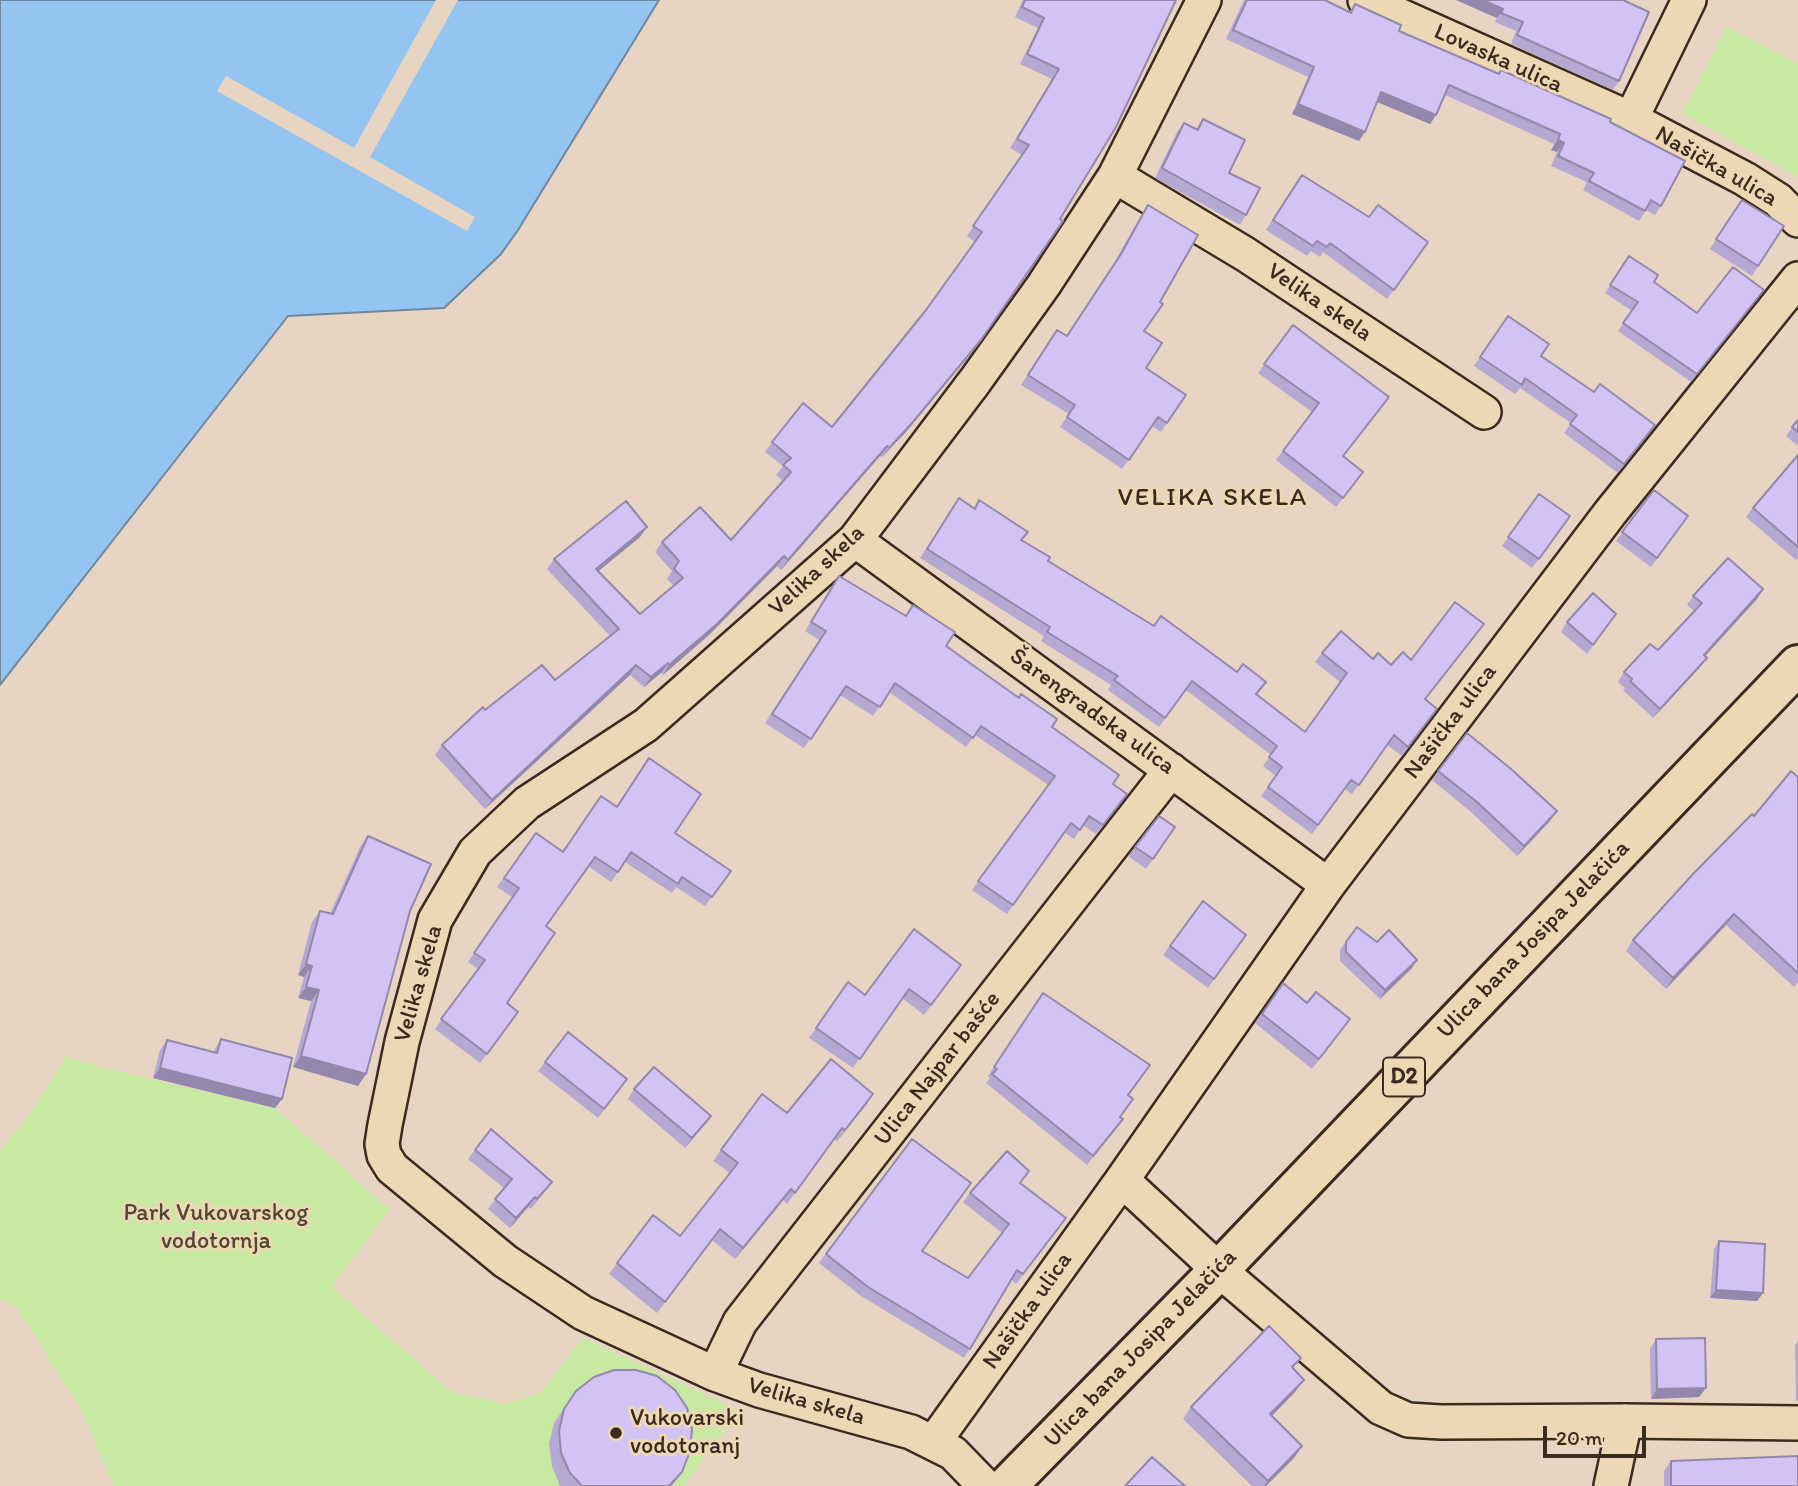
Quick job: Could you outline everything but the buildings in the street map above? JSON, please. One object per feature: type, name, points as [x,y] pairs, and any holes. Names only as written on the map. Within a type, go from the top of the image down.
[{"type":"main road","name":"Ulica bana Josipa Jelačića","points":[[1007,1486],[1219,1270],[1798,665]]},
{"type":"street","name":"Velika skela","points":[[985,1486],[953,1453],[911,1432],[759,1390],[715,1374],[583,1313],[505,1261],[392,1168],[384,1155],[384,1125],[402,1042],[435,920],[475,852],[527,803],[646,725],[855,540],[1044,286],[1115,176],[1204,0]]},
{"type":"street","name":"Lovaska ulica","points":[[1365,0],[1630,119]]},
{"type":"street","points":[[1630,119],[1689,0]]},
{"type":"street","name":"Našička ulica","points":[[1630,119],[1745,179],[1778,200],[1798,220]]},
{"type":"street","name":"Velika skela","points":[[1115,176],[1245,254],[1484,412]]},
{"type":"street","name":"Našička ulica","points":[[934,1442],[1122,1180],[1328,885],[1610,513],[1798,279]]},
{"type":"street","name":"Šarengradska ulica","points":[[855,540],[1328,885]]},
{"type":"street","name":"Ulica Najpar bašće","points":[[715,1374],[740,1322],[1171,770]]},
{"type":"street","points":[[1122,1180],[1219,1270],[1381,1408],[1408,1420],[1798,1423]]},
{"type":"street","points":[[1611,1486],[1625,1421]]},
{"type":"green space","points":[[1727,27],[1798,64],[1798,177],[1683,114]]},
{"type":"green space","name":"Park Vukovarskog vodotornja","points":[[66,1056],[96,1066],[275,1108],[390,1210],[331,1287],[450,1391],[505,1404],[540,1393],[583,1338],[738,1410],[684,1486],[114,1486],[79,1406],[17,1308],[0,1298],[0,1151],[31,1113]]},
{"type":"water","points":[[0,0],[659,0],[501,254],[444,308],[288,316],[0,685]]},
{"type":"pier","points":[[436,0],[458,0],[370,157],[475,217],[467,231],[217,91],[226,76],[354,148]]},
{"type":"place","name":"Vukovarski vodotoranj","points":[[616,1433]]},
{"type":"district","name":"VELIKA SKELA","points":[[1213,498]]}]
